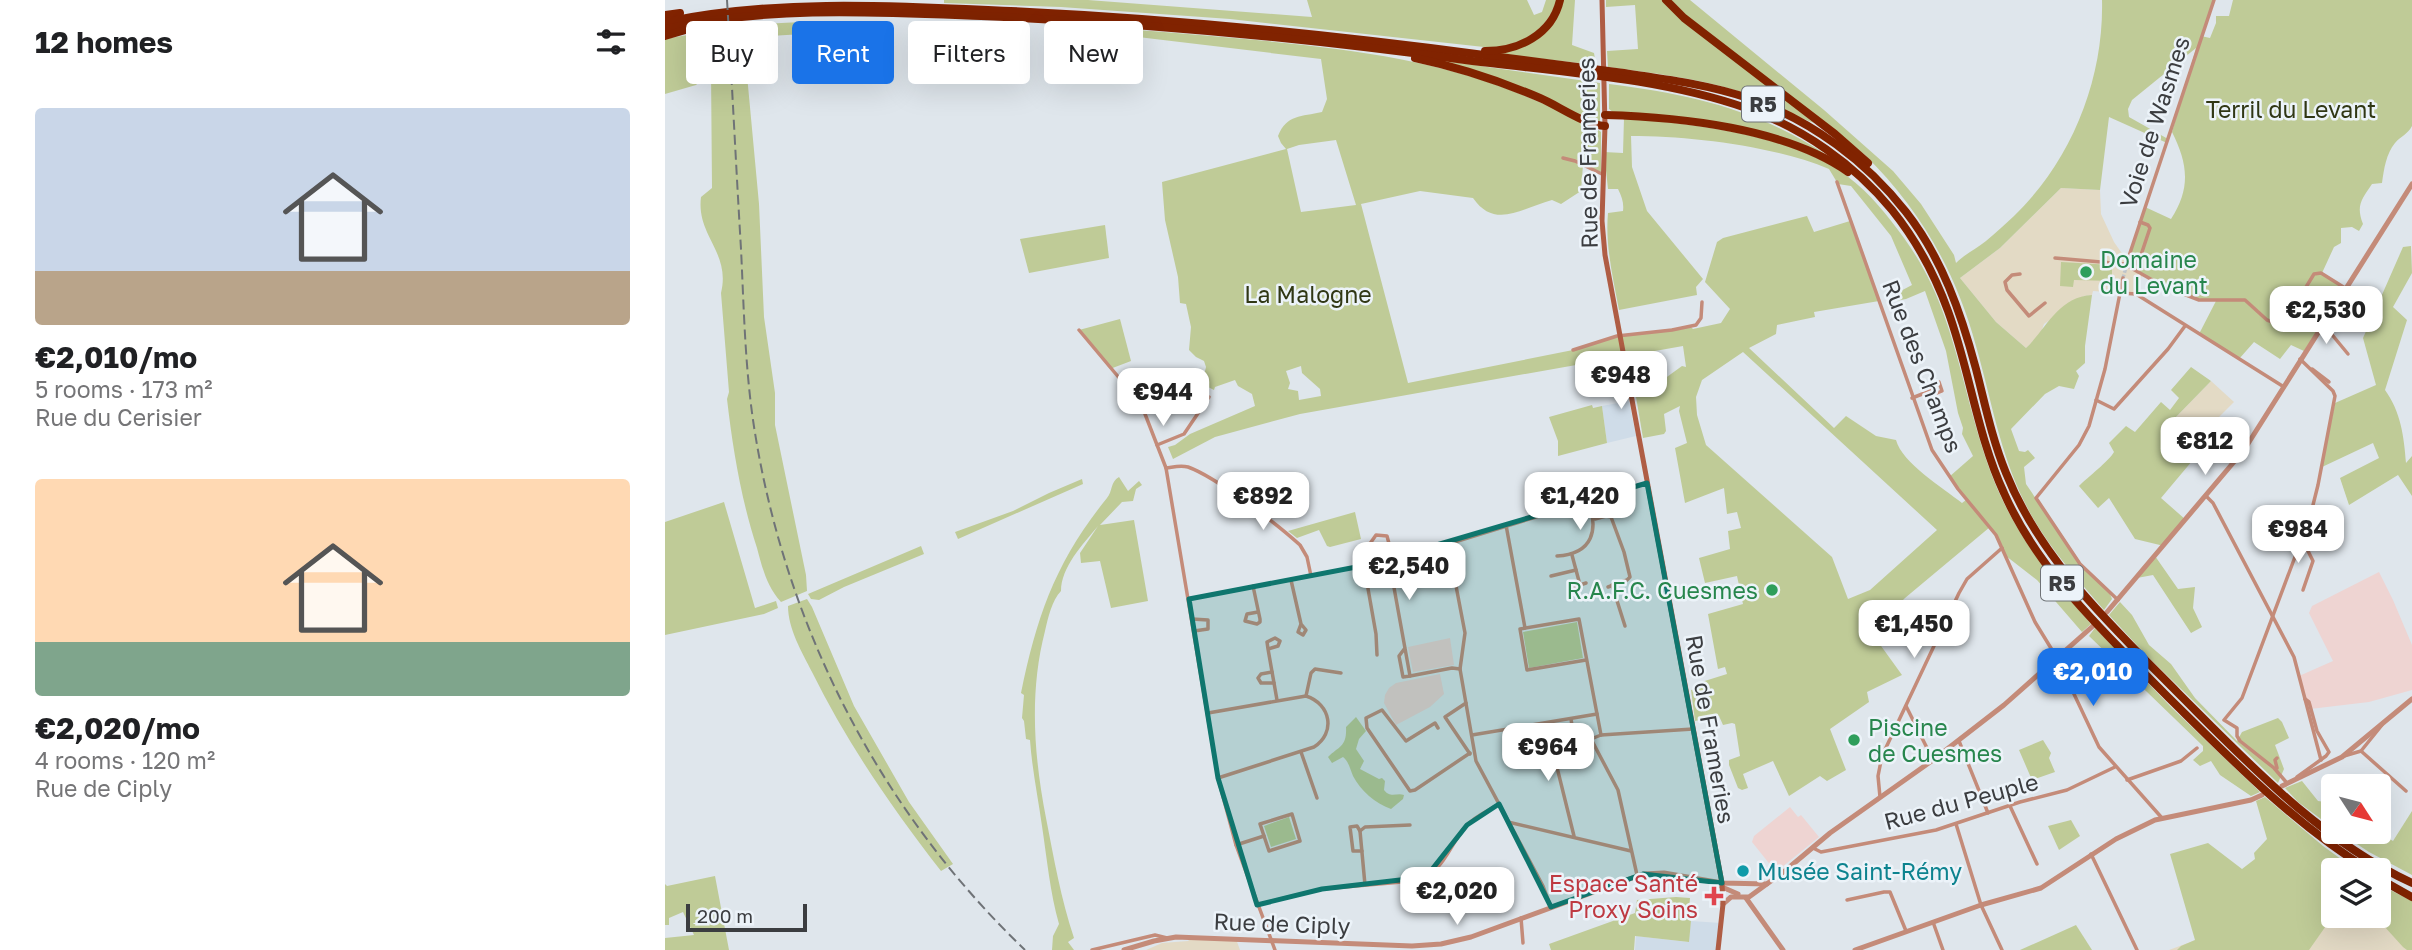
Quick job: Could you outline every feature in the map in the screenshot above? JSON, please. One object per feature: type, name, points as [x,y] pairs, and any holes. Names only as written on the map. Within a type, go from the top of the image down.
[{"type":"highway","points":[[1468,53],[1505,49],[1534,38],[1548,25],[1560,0]]},
{"type":"highway","points":[[1666,0],[1694,26],[1853,150],[1884,180],[1889,191]]},
{"type":"highway","name":"R5","points":[[665,22],[786,6],[870,5],[1095,15],[1334,36],[1468,53],[1591,73]]},
{"type":"highway","name":"R5","points":[[742,13],[842,12],[1015,18],[1240,34],[1704,86],[1767,106],[1826,137],[1861,163],[1889,191],[1920,231],[1939,263],[1964,326],[2004,470],[2032,527],[2056,561],[2142,657],[2295,805],[2343,843],[2376,865],[2412,883]]},
{"type":"highway","points":[[665,15],[714,16]]},
{"type":"highway","points":[[665,36],[714,16]]},
{"type":"highway","name":"R5","points":[[665,29],[714,16]]},
{"type":"highway","points":[[1385,49],[1496,81],[1550,102],[1595,125],[1605,126]]},
{"type":"highway","name":"R5","points":[[1612,75],[1702,96],[1764,115],[1821,146],[1871,187],[1899,220],[1940,289],[1996,474],[2013,513],[2035,549],[2105,632],[2195,723],[2289,811],[2351,858]]},
{"type":"highway","points":[[1605,115],[1693,121],[1766,137],[1819,156],[1871,187]]},
{"type":"highway","points":[[2391,884],[2412,895]]},
{"type":"main road","name":"Rue de Frameries","points":[[1602,0],[1605,115],[1602,221],[1605,255],[1722,885],[1723,904],[1718,950]]},
{"type":"street","name":"Voie de Wasmes","points":[[2129,256],[2214,0]]},
{"type":"street","points":[[1563,158],[1604,175]]},
{"type":"street","name":"Rue des Champs","points":[[1837,182],[1932,450],[1958,489],[1990,527],[2002,548],[2035,622],[2057,658],[2099,747],[2162,818]]},
{"type":"street","points":[[2107,612],[2244,450],[2412,184]]},
{"type":"street","points":[[2133,269],[2150,228],[2140,222]]},
{"type":"street","points":[[2055,258],[2117,262],[2163,286],[2199,300],[2245,299],[2267,320],[2281,325],[2314,274],[2321,273],[2345,288]]},
{"type":"street","points":[[2020,274],[2012,275],[2005,282],[2007,290],[2029,316],[2045,303]]},
{"type":"street","points":[[2118,600],[2080,564],[2036,498],[2083,440],[2105,369],[2123,278]]},
{"type":"street","points":[[2120,293],[2136,294],[2284,387]]},
{"type":"street","points":[[1573,350],[1620,335],[1660,332],[1696,325],[1702,302]]},
{"type":"street","points":[[2322,323],[2348,354]]},
{"type":"street","points":[[2096,400],[2114,409],[2185,326]]},
{"type":"street","points":[[1079,330],[1136,398],[1166,468],[1218,778],[1236,845],[1275,950]]},
{"type":"street","points":[[2279,774],[2240,741],[2237,728],[2224,720],[2242,698],[2305,531],[2318,485],[2335,404],[2333,391],[2300,359]]},
{"type":"street","points":[[2310,369],[2329,382]]},
{"type":"street","points":[[1912,398],[1930,391]]},
{"type":"street","points":[[1157,445],[1184,434],[1209,397]]},
{"type":"street","points":[[1166,468],[1188,468],[1210,478],[1232,493],[1300,545],[1307,557],[1311,576]]},
{"type":"street","points":[[1557,556],[1572,555],[1587,544],[1592,534],[1595,519],[1583,481]]},
{"type":"street","points":[[1189,599],[1372,564],[1448,544],[1647,483]]},
{"type":"street","points":[[2206,496],[2213,503],[2294,657],[2321,760]]},
{"type":"street","points":[[1535,503],[1540,515]]},
{"type":"street","points":[[1595,519],[1611,517],[1624,552],[1629,579],[1610,586],[1625,626]]},
{"type":"street","points":[[1506,525],[1525,628]]},
{"type":"street","points":[[2276,547],[2305,531]]},
{"type":"street","points":[[1372,564],[1369,545],[1376,535],[1387,536],[1410,676]]},
{"type":"street","points":[[2302,539],[2313,561],[2303,590]]},
{"type":"street","points":[[1448,544],[1465,634],[1460,668],[1476,761]]},
{"type":"street","points":[[1880,797],[1879,765],[1962,585],[1987,559],[2002,548]]},
{"type":"street","points":[[1572,555],[1580,585]]},
{"type":"street","points":[[1364,566],[1377,655]]},
{"type":"street","points":[[1551,576],[1576,570]]},
{"type":"street","points":[[1291,580],[1301,624]]},
{"type":"street","points":[[1574,587],[1586,583]]},
{"type":"street","points":[[1253,586],[1258,612],[1259,624],[1244,620],[1247,614],[1258,612]]},
{"type":"street","points":[[1192,619],[1208,621],[1208,629],[1194,631]]},
{"type":"street","points":[[1586,660],[1527,670],[1520,629],[1579,619],[1601,735]]},
{"type":"street","points":[[1723,904],[1731,897],[1743,896],[1767,884],[1830,833],[1933,760],[2004,705],[2093,626]]},
{"type":"street","points":[[1405,648],[1399,656],[1403,677],[1460,668]]},
{"type":"street","points":[[1268,649],[1277,700]]},
{"type":"street","points":[[1306,696],[1311,673],[1315,669],[1341,673]]},
{"type":"street","points":[[1272,672],[1261,674],[1258,678],[1261,683],[1274,683]]},
{"type":"street","points":[[1207,713],[1306,696],[1324,707],[1329,725],[1323,740],[1301,752],[1218,778]]},
{"type":"street","points":[[2295,780],[2302,771],[2329,752],[2317,731],[2309,702],[2305,699]]},
{"type":"street","points":[[2342,757],[2412,699]]},
{"type":"street","points":[[1466,703],[1445,718],[1476,761],[1543,886],[1551,907]]},
{"type":"street","points":[[1906,706],[1933,760]]},
{"type":"street","points":[[1438,727],[1435,723],[1406,741],[1382,710],[1366,718],[1367,729],[1410,791],[1470,753]]},
{"type":"street","points":[[1472,735],[1597,714]]},
{"type":"street","points":[[1571,719],[1573,732],[1591,739],[1618,790],[1637,875]]},
{"type":"street","points":[[2277,758],[2275,764],[2285,785],[2342,757],[2361,751],[2385,722]]},
{"type":"street","points":[[1546,723],[1574,837]]},
{"type":"street","points":[[1591,739],[1601,735],[1693,729]]},
{"type":"street","points":[[1958,740],[1988,813]]},
{"type":"street","points":[[2127,780],[2181,761],[2197,748]]},
{"type":"street","points":[[2361,751],[2406,791]]},
{"type":"street","points":[[1301,752],[1317,798]]},
{"type":"street","name":"Rue du Peuple","points":[[1813,848],[1826,851],[1956,824],[2067,790],[2115,767]]},
{"type":"street","points":[[1855,950],[1981,905],[2041,888],[2091,854],[2135,829],[2162,818],[2251,800],[2262,795]]},
{"type":"street","points":[[1257,905],[1315,890],[1413,881],[1426,877],[1437,868],[1467,825],[1499,804]]},
{"type":"street","points":[[2010,806],[2037,864]]},
{"type":"street","points":[[1292,814],[1300,841],[1269,851],[1264,836],[1261,824],[1292,814]]},
{"type":"street","points":[[1509,822],[1631,850]]},
{"type":"street","points":[[1956,824],[1981,905],[2002,950]]},
{"type":"street","points":[[1360,831],[1365,827],[1411,825]]},
{"type":"street","points":[[1362,851],[1353,851],[1350,827],[1357,826],[1360,831],[1362,851],[1365,885]]},
{"type":"street","points":[[1236,845],[1264,836]]},
{"type":"street","points":[[2091,854],[2137,950]]},
{"type":"street","name":"Rue de Ciply","points":[[1124,950],[1167,938],[1433,945],[1471,937],[1637,875],[1664,873],[1722,885]]},
{"type":"street","points":[[1743,896],[1744,884]]},
{"type":"street","points":[[1743,896],[1752,890],[1744,884]]},
{"type":"street","points":[[1722,885],[1767,884]]},
{"type":"street","points":[[1722,885],[1743,896],[1783,950]]},
{"type":"street","points":[[1847,900],[1890,892],[1906,931]]},
{"type":"street","points":[[1521,918],[1523,943]]},
{"type":"street","points":[[1933,922],[1943,950]]},
{"type":"street","points":[[1091,950],[1155,934],[1167,938]]},
{"type":"highlighted area","points":[[1647,483],[1722,883],[1643,874],[1551,907],[1499,804],[1467,825],[1426,877],[1322,889],[1257,905],[1218,778],[1189,599],[1372,564]]},
{"type":"shaded area","points":[[2061,188],[2100,190],[2101,214],[2114,242],[2121,252],[2138,260],[2142,276],[2136,294],[2093,291],[2092,295],[2084,296],[2044,324],[2040,335],[2026,348],[1996,322],[1960,278],[2000,248]]},
{"type":"shaded area","points":[[2211,381],[2234,402],[2204,432],[2195,436],[2175,418]]},
{"type":"shaded area","points":[[1629,401],[1636,436],[1607,443],[1602,406]]},
{"type":"shaded area","points":[[2379,572],[2412,645],[2412,690],[2369,702],[2310,709],[2299,676],[2333,661],[2309,613],[2312,606]]},
{"type":"shaded area","points":[[1450,638],[1454,665],[1413,672],[1408,647]]},
{"type":"shaded area","points":[[1440,674],[1444,694],[1430,707],[1396,725],[1384,703],[1389,688],[1396,683]]},
{"type":"shaded area","points":[[1790,807],[1798,817],[1801,815],[1819,837],[1776,872],[1752,842],[1754,836]]},
{"type":"shaded area","points":[[2391,890],[2412,901],[2412,950],[2169,950],[2321,893],[2321,928],[2391,928]]},
{"type":"shaded area","points":[[1691,921],[1721,923],[1718,950],[1635,950],[1636,936],[1688,942]]},
{"type":"shaded area","points":[[1191,938],[1236,939],[1240,950],[1146,950],[1162,943],[1188,941]]},
{"type":"green space","points":[[944,0],[1088,0],[1312,17],[1307,0],[1527,0],[1534,15],[1542,12],[1546,0],[1557,0],[1547,20],[1533,34],[1515,43],[1493,48],[1230,19],[1061,7],[944,3]]},
{"type":"green space","points":[[1562,0],[1575,0],[1572,45],[1594,53],[1596,65],[1501,54],[1500,52],[1535,39]]},
{"type":"green space","points":[[1606,0],[1663,0],[1814,123],[1758,98],[1722,86],[1608,67],[1607,51],[1638,49],[1635,5],[1606,7]]},
{"type":"green space","name":"Terril du Levant","points":[[1671,0],[1690,0],[1824,110],[1893,171],[1921,204],[1954,255],[1956,263],[2014,216],[2052,170],[2067,145],[2090,89],[2097,60],[2102,0],[2214,0],[2201,36],[2210,38],[2216,16],[2229,16],[2233,0],[2412,0],[2412,126],[2389,152],[2382,183],[2372,184],[2362,199],[2360,212],[2363,224],[2359,231],[2352,227],[2341,228],[2341,243],[2334,247],[2322,273],[2345,288],[2304,351],[2291,345],[2280,359],[2254,342],[2239,359],[2199,334],[2216,301],[2183,294],[2133,269],[2137,260],[2129,256],[2145,207],[2171,219],[2182,197],[2184,165],[2172,132],[2196,48],[2132,100],[2128,109],[2129,117],[2168,139],[2167,143],[2109,117],[2100,190],[2061,188],[2000,248],[1960,278],[1996,322],[2026,348],[2062,307],[2080,297],[2092,295],[2085,363],[2076,371],[2079,376],[2074,389],[2059,386],[2045,394],[2011,429],[2019,451],[2028,450],[2035,458],[2024,467],[2026,484],[2080,564],[2109,591],[2112,599],[2104,610],[2051,546],[2025,503],[2002,446],[1976,346],[1958,293],[1934,243],[1903,197],[1865,155],[1692,21]]},
{"type":"green space","points":[[792,22],[792,35],[778,36],[778,23]]},
{"type":"green space","name":"La Malogne","points":[[1143,31],[1331,48],[1438,67],[1509,89],[1574,116],[1601,132],[1601,172],[1583,165],[1581,191],[1561,204],[1552,200],[1500,215],[1481,208],[1473,198],[1420,191],[1361,204],[1408,383],[1573,350],[1621,336],[1690,326],[1693,329],[1721,323],[1730,309],[1705,282],[1717,242],[1723,238],[1807,216],[1814,232],[1850,221],[1879,301],[1814,312],[1815,317],[1777,325],[1776,334],[1749,348],[1834,428],[1846,416],[1876,436],[1896,440],[1915,466],[1962,503],[1966,500],[1949,477],[1973,456],[1962,434],[1963,428],[1946,351],[1925,291],[1890,302],[1893,295],[1912,285],[1891,236],[1851,186],[1838,184],[1829,169],[1758,148],[1680,138],[1631,136],[1632,167],[1647,211],[1703,279],[1696,287],[1697,295],[1619,310],[1610,262],[1607,225],[1608,213],[1623,211],[1623,205],[1618,189],[1608,189],[1604,152],[1623,153],[1624,118],[1710,128],[1770,141],[1798,150],[1847,176],[1885,213],[1911,247],[1922,267],[1945,318],[1978,433],[2002,499],[2031,549],[2091,624],[2082,632],[2037,580],[2006,556],[1990,527],[1905,598],[1871,632],[1902,675],[1867,692],[1869,702],[1830,729],[1846,770],[1827,781],[1820,776],[1789,796],[1773,761],[1743,774],[1748,788],[1742,790],[1738,788],[1729,765],[1729,760],[1740,756],[1735,724],[1723,725],[1719,716],[1695,721],[1691,690],[1696,689],[1695,684],[1727,674],[1725,667],[1718,669],[1708,614],[1743,604],[1737,576],[1705,583],[1699,558],[1730,549],[1728,531],[1741,528],[1737,512],[1727,514],[1724,488],[1685,503],[1675,448],[1687,443],[1680,406],[1664,414],[1664,434],[1643,438],[1635,391],[1645,389],[1645,382],[1660,382],[1682,366],[1686,367],[1683,346],[1300,414],[1215,437],[1173,459],[1168,447],[1190,434],[1255,406],[1252,394],[1238,386],[1235,380],[1215,387],[1214,390],[1208,387],[1203,379],[1206,367],[1204,361],[1189,350],[1191,327],[1186,304],[1180,303],[1178,277],[1165,220],[1162,182],[1286,149],[1278,136],[1286,124],[1295,118],[1322,112],[1327,99],[1321,59],[1143,38]],"holes":[[[1336,140],[1356,205],[1301,212],[1287,149]],[[1743,352],[1937,530],[1870,590],[1848,599],[1832,557],[1706,445],[1697,415],[1696,397],[1702,380]],[[1301,366],[1302,373],[1320,389],[1321,396],[1299,400],[1298,391],[1288,389],[1290,383],[1286,371]]]},
{"type":"green space","points":[[686,35],[686,84],[696,85],[665,94],[665,39]]},
{"type":"green space","points":[[1432,59],[1600,83],[1600,121],[1597,122]]},
{"type":"green space","points":[[711,84],[748,84],[759,204],[764,317],[775,393],[775,425],[806,575],[807,591],[781,602],[772,590],[763,569],[738,474],[727,399],[729,392],[721,293],[723,279],[718,255],[703,223],[701,211],[701,197],[712,188]]},
{"type":"green space","points":[[1609,84],[1670,93],[1726,107],[1779,128],[1833,159],[1748,130],[1614,113],[1609,109]]},
{"type":"green space","points":[[1105,225],[1109,258],[1029,273],[1020,239]]},
{"type":"green space","points":[[2411,246],[2412,273],[2393,307],[2407,320],[2385,390],[2398,416],[2406,463],[2412,456],[2412,496],[2398,475],[2349,505],[2340,478],[2379,458],[2373,443],[2322,467],[2335,403],[2376,385],[2363,338],[2403,247]]},
{"type":"green space","name":"Domaine du Levant","points":[[2061,262],[2112,265],[2112,281],[2074,280],[2073,287],[2060,286]]},
{"type":"green space","points":[[1120,319],[1131,361],[1110,369],[1079,330]]},
{"type":"green space","points":[[2191,367],[2211,381],[2175,418],[2195,436],[2204,432],[2203,448],[2161,498],[2186,520],[2164,546],[2135,539],[2109,498],[2098,508],[2079,486],[2111,456],[2114,452],[2109,443],[2126,426],[2135,432],[2161,402],[2170,410],[2179,398],[2171,390]]},
{"type":"green space","points":[[1592,405],[1593,408],[1602,406],[1607,443],[1558,456],[1558,441],[1549,417]]},
{"type":"green space","points":[[1119,477],[1128,491],[1139,481],[1142,485],[1136,489],[1133,501],[1122,502],[1100,525],[1134,520],[1148,601],[1111,608],[1100,561],[1081,563],[1080,553],[1098,526],[1074,556],[1065,573],[1061,591],[1049,615],[1040,654],[1035,701],[1036,748],[1058,879],[1074,938],[1068,942],[1074,950],[1052,950],[1053,936],[1059,924],[1049,876],[1030,740],[1026,739],[1022,718],[1024,695],[1021,693],[1034,638],[1051,590],[1074,544]]},
{"type":"green space","points":[[1082,479],[1083,484],[958,539],[955,532],[1013,511]]},
{"type":"green space","points":[[724,502],[755,608],[776,601],[778,608],[764,614],[665,635],[665,522]]},
{"type":"green space","points":[[1355,512],[1361,539],[1330,547],[1319,530],[1297,538],[1288,531]]},
{"type":"green space","points":[[921,546],[924,554],[819,600],[811,599],[808,594]]},
{"type":"green space","points":[[2155,556],[2178,589],[2195,587],[2193,608],[2202,627],[2191,633],[2153,575],[2137,578]]},
{"type":"green space","points":[[807,599],[854,706],[909,802],[953,864],[941,871],[855,750],[800,648],[790,623],[788,606]]},
{"type":"green space","points":[[2120,602],[2132,615],[2149,645],[2171,664],[2195,698],[2237,741],[2242,732],[2278,718],[2282,722],[2289,738],[2275,745],[2284,769],[2278,783],[2146,655],[2109,615]]},
{"type":"green space","points":[[1577,622],[1583,658],[1529,668],[1523,632]]},
{"type":"green space","points":[[2095,628],[2172,708],[2260,792],[2251,796],[2220,775],[2211,761],[2200,766],[2193,760],[2203,751],[2203,746],[2089,636]]},
{"type":"green space","points":[[1356,717],[1366,731],[1359,739],[1356,749],[1364,761],[1360,769],[1382,778],[1387,793],[1404,795],[1391,809],[1364,791],[1343,757],[1332,763],[1328,757],[1344,742],[1346,727]]},
{"type":"green space","points":[[2043,740],[2051,753],[2049,758],[2055,772],[2032,780],[2019,750]]},
{"type":"green space","points":[[2302,781],[2321,801],[2321,819],[2298,802],[2285,788]]},
{"type":"green space","points":[[2265,797],[2340,858],[2321,858],[2321,928],[2324,928],[2309,950],[2177,950],[2195,940],[2170,854],[2208,843],[2242,869],[2255,859],[2254,853],[2267,839],[2256,801]]},
{"type":"green space","points":[[2412,811],[2412,875],[2391,864],[2391,858],[2380,858],[2357,844],[2391,844],[2391,840],[2393,841]]},
{"type":"green space","points":[[1289,817],[1296,839],[1271,847],[1264,826]]},
{"type":"green space","points":[[2071,820],[2080,836],[2059,850],[2048,826]]},
{"type":"green space","points":[[715,876],[729,950],[665,950],[665,938],[694,935],[683,912],[669,918],[669,925],[665,925],[665,884],[667,886]]},
{"type":"green space","points":[[2391,890],[2412,901],[2412,950],[2403,947],[2386,928],[2391,928]]},
{"type":"green space","points":[[1690,898],[1689,942],[1635,936],[1634,950],[1551,950],[1549,944],[1635,913],[1637,900]]},
{"type":"green space","points":[[2076,925],[2092,950],[2020,950]]},
{"type":"tunnel","points":[[2123,278],[2129,256]]},
{"type":"railway","points":[[727,0],[749,387],[770,506],[790,577],[817,647],[848,714],[885,778],[927,839],[973,896],[1025,950]]},
{"type":"place","name":"Domaine du Levant","points":[[2086,272]]},
{"type":"place","name":"R.A.F.C. Cuesmes","points":[[1772,590]]},
{"type":"place","name":"Piscine de Cuesmes","points":[[1854,740]]},
{"type":"place","name":"Musée Saint-Rémy","points":[[1743,871]]},
{"type":"place","name":"Espace Santé Proxy Soins","points":[[1714,896]]}]
